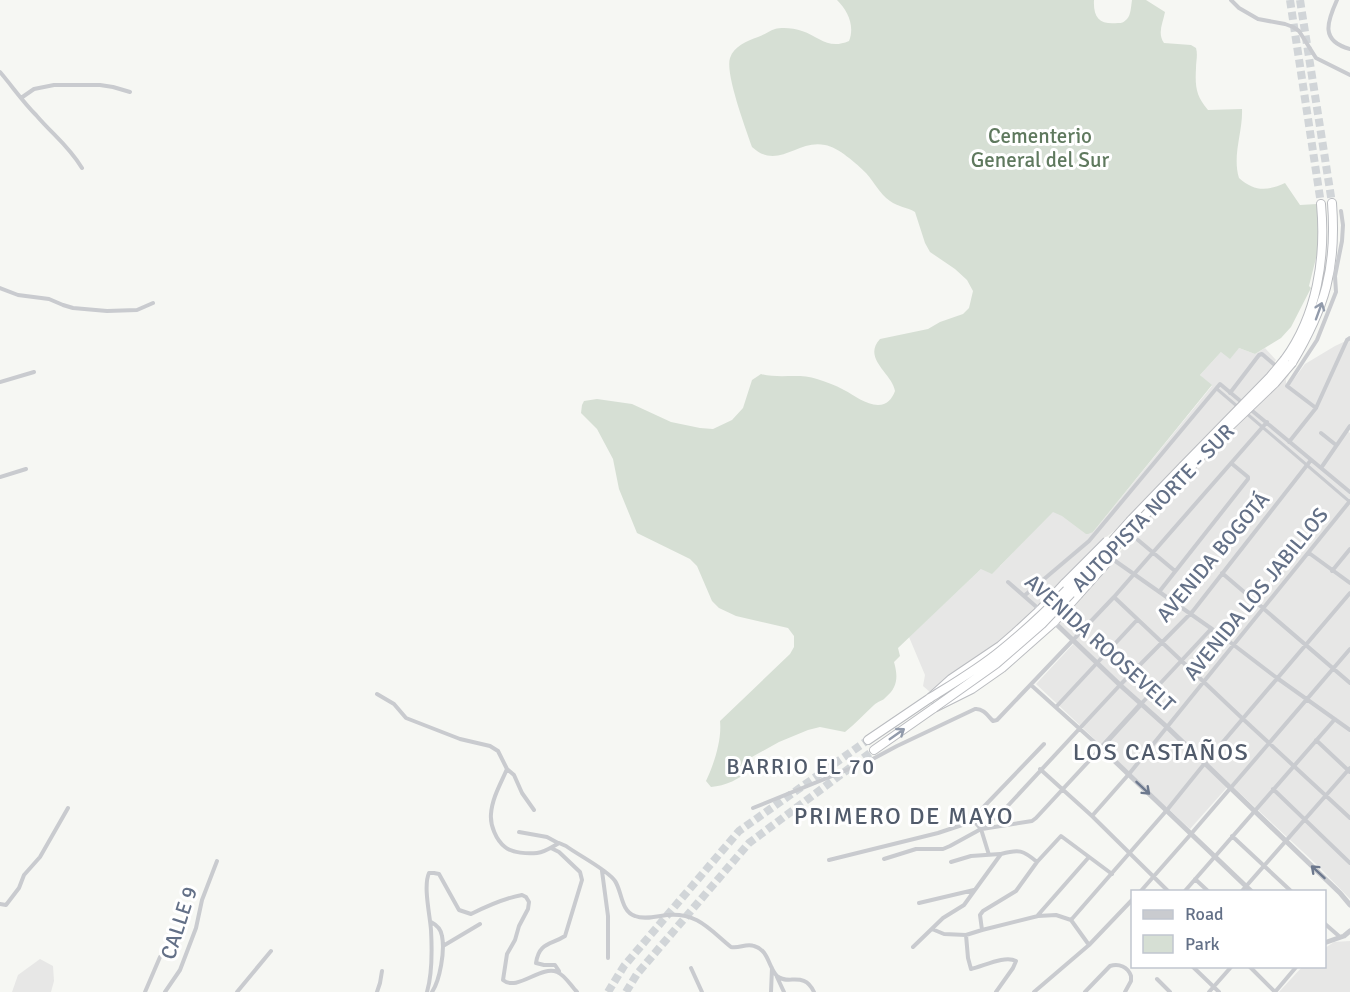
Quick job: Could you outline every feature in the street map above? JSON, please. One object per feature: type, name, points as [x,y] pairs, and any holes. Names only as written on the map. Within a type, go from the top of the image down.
[{"type":"highway","name":"AUTOPISTA NORTE - SUR","points":[[874,750],[988,670],[1024,641],[1275,382],[1308,337],[1317,319],[1329,278],[1333,237],[1332,203]]},
{"type":"highway","name":"AUTOPISTA NORTE - SUR","points":[[868,740],[969,674],[1024,631],[1223,423],[1289,361],[1311,308],[1316,289],[1323,238],[1321,204]]},
{"type":"highway","points":[[930,698],[951,679],[1000,646],[1015,633],[1101,546],[1131,520]]},
{"type":"highway","points":[[934,708],[972,689],[1002,668],[1054,622],[1117,552],[1125,537]]},
{"type":"street","points":[[1231,0],[1239,9],[1258,19],[1293,27],[1305,40],[1316,58],[1350,75]]},
{"type":"street","points":[[1337,0],[1329,25],[1329,35],[1335,42],[1350,49]]},
{"type":"street","points":[[0,72],[49,130],[74,154],[82,168]]},
{"type":"street","points":[[21,98],[34,89],[54,86],[100,85],[130,92]]},
{"type":"street","points":[[1316,408],[1287,386],[1317,340],[1336,292],[1335,276],[1343,225],[1341,211]]},
{"type":"street","points":[[0,288],[18,295],[49,299],[73,308],[107,311],[136,310],[153,303]]},
{"type":"street","points":[[1289,442],[1316,408],[1349,340]]},
{"type":"street","points":[[1230,393],[1256,358],[1262,354],[1292,379]]},
{"type":"street","points":[[0,382],[34,372]]},
{"type":"street","points":[[1024,596],[1089,542],[1220,384],[1350,492]]},
{"type":"street","points":[[1217,389],[1350,501]]},
{"type":"street","points":[[753,808],[869,761],[975,709],[983,711],[993,721],[997,720],[1114,597],[1267,422]]},
{"type":"street","points":[[1321,468],[1349,429]]},
{"type":"street","points":[[1321,433],[1336,445]]},
{"type":"street","name":"AVENIDA BOGOTÁ","points":[[884,859],[916,849],[943,849],[981,829],[1003,811],[1040,769],[1189,614],[1311,460]]},
{"type":"street","points":[[1159,592],[1248,479],[1231,464]]},
{"type":"street","points":[[0,477],[26,469]]},
{"type":"street","name":"AVENIDA LOS JABILLOS","points":[[1092,816],[1234,646],[1350,501]]},
{"type":"street","points":[[1138,540],[1175,571]]},
{"type":"street","points":[[1098,548],[1350,730]]},
{"type":"street","points":[[1332,571],[1350,549]]},
{"type":"street","points":[[1309,553],[1350,583]]},
{"type":"street","points":[[1222,573],[1350,683]]},
{"type":"street","name":"AVENIDA ROOSEVELT","points":[[1008,582],[1167,727],[1350,905]]},
{"type":"street","points":[[1071,920],[1350,593]]},
{"type":"street","points":[[1114,597],[1350,818]]},
{"type":"street","points":[[1056,707],[1137,620]]},
{"type":"street","points":[[981,829],[1032,821],[1036,818],[1211,629]]},
{"type":"street","points":[[1141,890],[1350,649]]},
{"type":"street","points":[[1030,685],[1080,728],[1251,890]]},
{"type":"street","points":[[377,694],[394,704],[406,718],[460,739],[490,746],[498,751],[534,810]]},
{"type":"street","points":[[1185,890],[1335,719]]},
{"type":"street","points":[[1242,890],[1349,770],[1316,740]]},
{"type":"street","points":[[829,860],[965,824],[1044,744]]},
{"type":"street","points":[[507,769],[490,814],[492,829],[498,840],[506,849],[536,853],[559,843]]},
{"type":"street","points":[[1040,769],[1168,890]]},
{"type":"street","points":[[1273,789],[1350,862]]},
{"type":"street","points":[[0,904],[6,905],[19,888],[24,875],[40,857],[68,808]]},
{"type":"street","points":[[972,819],[981,829],[989,855]]},
{"type":"street","points":[[519,832],[547,837],[566,846],[614,878],[625,907],[631,914],[646,918],[675,914],[690,917],[708,926],[735,949],[748,945],[756,946],[770,961],[784,992]]},
{"type":"street","points":[[982,930],[980,915],[983,911],[1016,891],[1037,862],[1061,836],[1112,874]]},
{"type":"street","points":[[1232,836],[1291,890]]},
{"type":"street","points":[[551,848],[559,852],[580,872],[582,880],[565,936],[547,943],[542,948],[536,963],[555,965],[577,992]]},
{"type":"street","points":[[951,862],[971,856],[1021,850],[1037,862]]},
{"type":"street","points":[[913,947],[944,918],[963,905],[1001,854]]},
{"type":"street","points":[[1038,916],[1089,857]]},
{"type":"street","name":"CALLE 9","points":[[165,992],[180,970],[217,861]]},
{"type":"street","points":[[602,870],[608,916],[608,958]]},
{"type":"street","points":[[427,992],[431,959],[427,887],[429,873],[439,874],[459,910],[471,914],[522,895],[526,897],[529,902],[528,909],[507,954],[503,980],[506,984],[511,985],[530,979],[550,970],[559,972]]},
{"type":"street","points":[[1195,879],[1208,890]]},
{"type":"street","points":[[919,903],[975,889]]},
{"type":"street","points":[[1034,992],[1089,945],[1131,901]]},
{"type":"street","points":[[1128,905],[1131,908]]},
{"type":"street","points":[[932,929],[944,934],[966,935],[1038,916],[1056,915],[1071,920],[1089,945]]},
{"type":"street","points":[[430,921],[439,929],[442,936],[438,980],[432,992]]},
{"type":"street","points":[[442,947],[480,924]]},
{"type":"street","points":[[1326,925],[1340,937],[1350,936]]},
{"type":"street","points":[[1326,942],[1350,931]]},
{"type":"street","points":[[966,935],[971,969],[1005,959],[1015,959],[1013,968],[996,992]]},
{"type":"street","points":[[237,992],[271,951]]},
{"type":"street","points":[[145,992],[160,957]]},
{"type":"street","points":[[1085,992],[1110,966],[1115,964],[1126,968],[1131,976],[1125,992]]},
{"type":"street","points":[[771,992],[772,967]]},
{"type":"street","points":[[691,968],[702,992]]},
{"type":"street","points":[[1194,968],[1219,992]]},
{"type":"street","points":[[1209,992],[1230,968]]},
{"type":"street","points":[[1251,968],[1275,992],[1295,968]]},
{"type":"street","points":[[377,992],[382,971]]},
{"type":"street","points":[[777,976],[804,981],[811,985],[814,992]]},
{"type":"street","points":[[1157,979],[1170,992]]},
{"type":"shaded area","points":[[1350,339],[1350,425],[1346,430],[1350,433],[1350,899],[1230,784],[1190,829],[1036,684],[1077,640],[1057,622],[1134,535],[1124,526],[1131,518],[1105,538],[1059,589],[1003,640],[930,692],[923,686],[925,675],[909,637],[981,569],[1000,566],[1054,509],[1093,532],[1212,386],[1200,375],[1221,352],[1239,348],[1255,354],[1265,348],[1276,360],[1270,370],[1236,407],[1246,415],[1285,371],[1289,375],[1286,379],[1288,387],[1305,364]]},
{"type":"shaded area","points":[[1350,941],[1350,992],[1279,992],[1301,968],[1326,968],[1326,947],[1334,942]]},
{"type":"shaded area","points":[[40,959],[53,966],[54,981],[51,992],[12,992],[18,975]]},
{"type":"green space","name":"Cementerio General del Sur","points":[[837,0],[1094,0],[1096,16],[1099,19],[1107,23],[1122,23],[1130,13],[1132,0],[1146,0],[1165,12],[1161,32],[1164,43],[1191,45],[1196,48],[1197,91],[1208,110],[1242,109],[1237,152],[1239,178],[1250,186],[1261,189],[1285,183],[1300,205],[1317,204],[1323,221],[1309,286],[1311,288],[1291,327],[1281,338],[1255,354],[1239,348],[1230,359],[1221,352],[1200,375],[1212,385],[1093,532],[1086,534],[1053,512],[992,574],[981,569],[898,648],[900,656],[894,662],[896,677],[893,689],[845,732],[820,727],[808,730],[779,742],[743,762],[751,769],[737,779],[727,784],[711,787],[706,781],[717,752],[720,721],[790,654],[794,647],[794,636],[788,628],[736,616],[719,608],[712,601],[697,566],[690,559],[637,533],[619,489],[613,459],[597,429],[581,413],[582,405],[584,401],[597,399],[632,404],[671,422],[713,429],[732,420],[743,408],[752,380],[761,374],[810,377],[824,381],[874,405],[881,405],[889,401],[895,391],[874,353],[875,346],[880,339],[928,329],[963,314],[969,308],[973,291],[967,280],[930,252],[915,212],[896,205],[886,198],[866,173],[847,156],[830,146],[815,144],[770,156],[761,154],[752,147],[730,76],[729,66],[732,54],[745,42],[778,28],[799,30],[824,42],[835,44],[849,41],[851,24]]},
{"type":"tunnel","points":[[1290,0],[1321,204]]},
{"type":"tunnel","points":[[1300,0],[1332,203]]},
{"type":"tunnel","points":[[608,992],[624,966],[739,831],[868,740]]},
{"type":"tunnel","points":[[626,992],[637,974],[749,843],[874,750]]},
{"type":"district","name":"LOS CASTAÑOS","points":[[1161,752]]},
{"type":"district","name":"BARRIO EL 70","points":[[801,766]]},
{"type":"district","name":"PRIMERO DE MAYO","points":[[904,816]]}]
